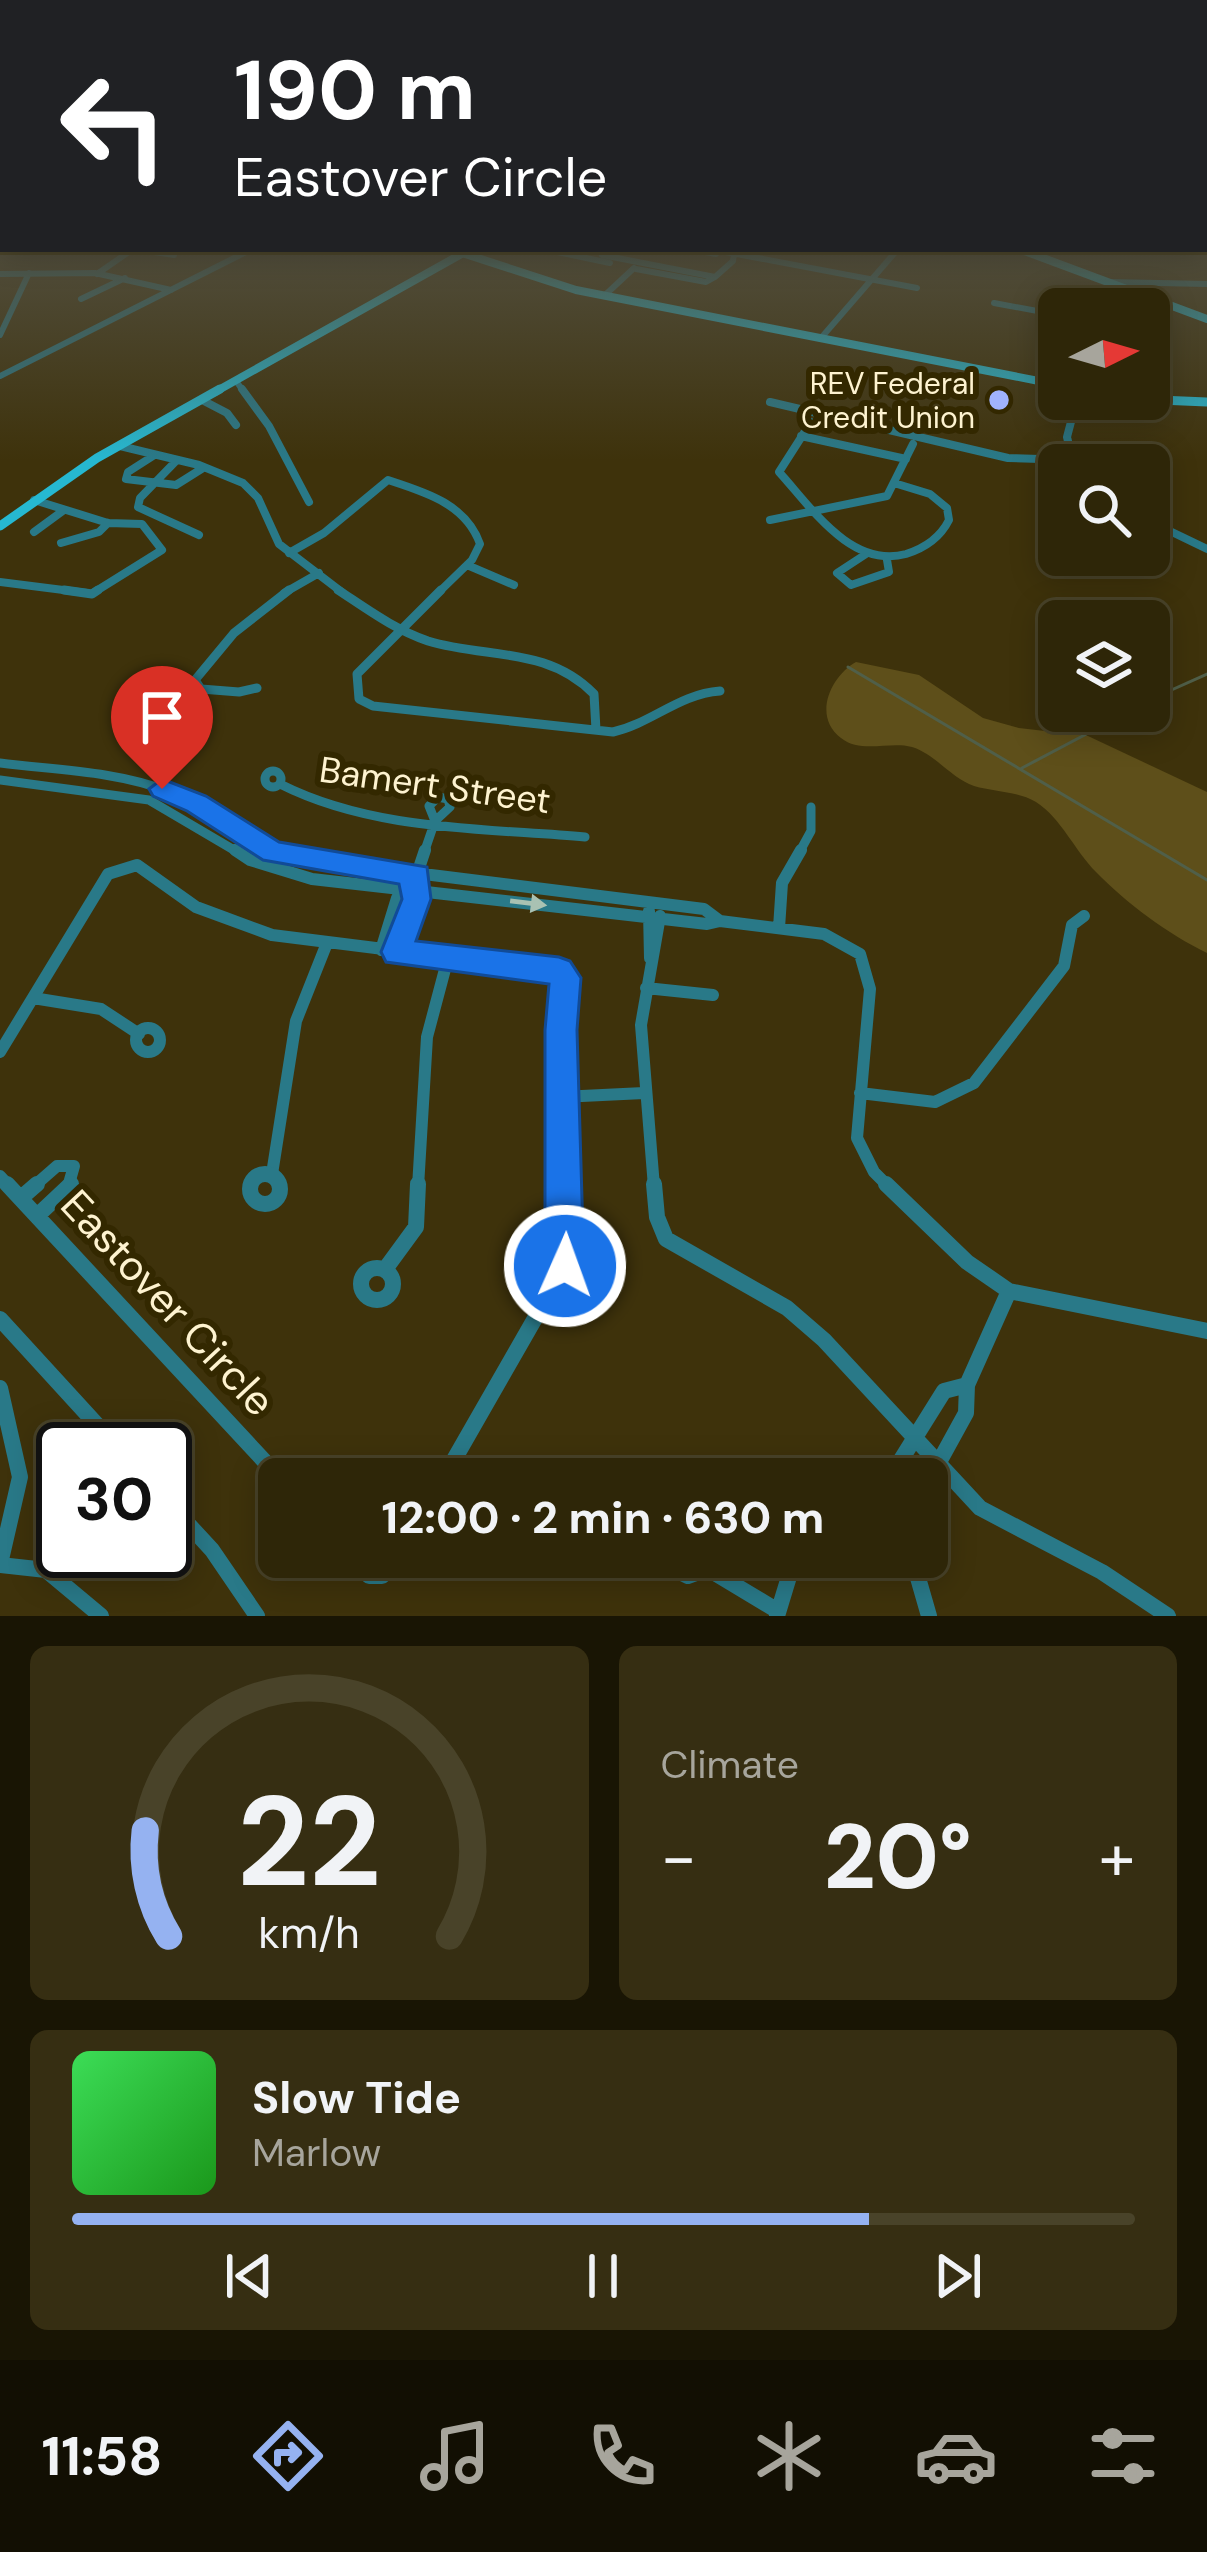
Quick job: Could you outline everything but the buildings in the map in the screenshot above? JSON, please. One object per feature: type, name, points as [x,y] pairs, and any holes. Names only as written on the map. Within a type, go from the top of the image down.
[{"type":"main road","points":[[0,526],[120,446],[359,309]]},
{"type":"main road","points":[[673,309],[1038,382]]},
{"type":"main road","points":[[1170,400],[1207,402]]},
{"type":"street","points":[[0,376],[132,309]]},
{"type":"street","points":[[821,338],[846,309]]},
{"type":"street","points":[[236,381],[269,426],[309,502]]},
{"type":"street","points":[[202,400],[227,413],[236,424]]},
{"type":"street","points":[[767,405],[1008,458],[1038,460]]},
{"type":"street","points":[[811,422],[779,470],[816,511],[866,554],[887,560],[930,543],[945,529],[950,513],[930,494],[894,483]]},
{"type":"street","points":[[852,447],[866,426]]},
{"type":"street","points":[[801,436],[906,459]]},
{"type":"street","points":[[770,520],[887,496],[914,444]]},
{"type":"street","points":[[120,446],[233,478],[260,498],[278,543],[401,631],[433,645],[544,660],[566,668],[594,694],[596,730]]},
{"type":"street","points":[[153,456],[125,476],[152,484],[183,483],[203,468]]},
{"type":"street","points":[[176,461],[152,484],[138,507],[199,535]]},
{"type":"street","points":[[290,553],[324,533],[388,480],[441,500],[476,530],[480,544],[467,565],[357,674],[359,699],[373,706],[596,730],[633,729],[680,696],[720,692]]},
{"type":"street","points":[[0,582],[92,594],[161,553],[148,527],[109,523],[34,500]]},
{"type":"street","points":[[34,532],[64,510]]},
{"type":"street","points":[[61,543],[99,532],[109,523]]},
{"type":"street","points":[[1170,530],[1207,549]]},
{"type":"street","points":[[866,554],[837,573],[851,585],[889,572],[887,560]]},
{"type":"street","points":[[467,565],[514,585]]},
{"type":"street","points":[[256,688],[221,692],[201,689],[195,680],[234,636],[295,585],[319,573]]},
{"type":"street","points":[[0,764],[162,789],[196,804],[273,852],[414,882],[654,918],[720,921],[838,938],[866,963],[870,989],[857,1138],[874,1172],[967,1262],[1009,1291],[1207,1330]]},
{"type":"street","points":[[26,783],[37,768]]},
{"type":"street","points":[[0,780],[149,800],[190,820],[237,854],[295,876],[656,902],[704,909],[720,921]]},
{"type":"street","name":"Bamert Street","points":[[280,784],[300,797],[331,807],[585,837]]},
{"type":"street","points":[[779,928],[782,883],[812,831],[811,807]]},
{"type":"street","points":[[388,951],[417,899],[414,882],[435,821]]},
{"type":"street","points":[[0,1052],[108,874],[128,864],[137,865],[180,898],[236,924],[328,943],[559,971],[566,978],[561,1097],[565,1266],[455,1458]]},
{"type":"street","points":[[656,902],[641,1041],[657,1217],[666,1239],[787,1308],[824,1340],[933,1458]]},
{"type":"street","points":[[860,1093],[935,1102],[974,1083],[1064,966],[1072,925],[1084,916]]},
{"type":"street","points":[[272,1174],[296,1022],[328,943]]},
{"type":"street","points":[[386,1268],[416,1227],[427,1037],[448,958]]},
{"type":"street","points":[[646,988],[713,995]]},
{"type":"street","points":[[33,998],[100,1009],[139,1034]]},
{"type":"street","points":[[561,1097],[644,1093]]},
{"type":"street","points":[[22,1197],[57,1166],[74,1166],[72,1183],[38,1215]]},
{"type":"street","name":"Eastover Circle","points":[[0,1176],[262,1458]]},
{"type":"street","points":[[941,1458],[966,1412],[968,1385],[1009,1291]]},
{"type":"street","points":[[0,1319],[94,1422]]},
{"type":"street","points":[[903,1458],[944,1391],[968,1385]]},
{"type":"street","points":[[0,1388],[20,1477],[0,1565],[25,1562],[50,1568],[101,1616]]},
{"type":"street","points":[[948,1474],[980,1508],[1102,1572],[1168,1616]]},
{"type":"street","points":[[192,1528],[257,1616]]},
{"type":"street","points":[[728,1578],[778,1613],[789,1578]]},
{"type":"street","points":[[918,1578],[928,1616]]},
{"type":"shaded area","points":[[856,662],[919,675],[983,718],[1038,732],[1088,736],[1207,792],[1207,953],[1121,895],[1036,802],[966,782],[912,747],[857,745],[841,738],[832,729],[826,708],[833,686]]},
{"type":"waterway","points":[[848,667],[1207,880]]},
{"type":"waterway","points":[[1170,691],[1207,674]]},
{"type":"waterway","points":[[1022,768],[1090,732]]},
{"type":"place","name":"REV Federal Credit Union","points":[[999,400]]},
{"type":"route","points":[[162,789],[207,810],[238,834],[273,852],[417,875],[412,889],[417,899],[397,952],[559,971],[566,978],[561,1030],[565,1266]]}]
